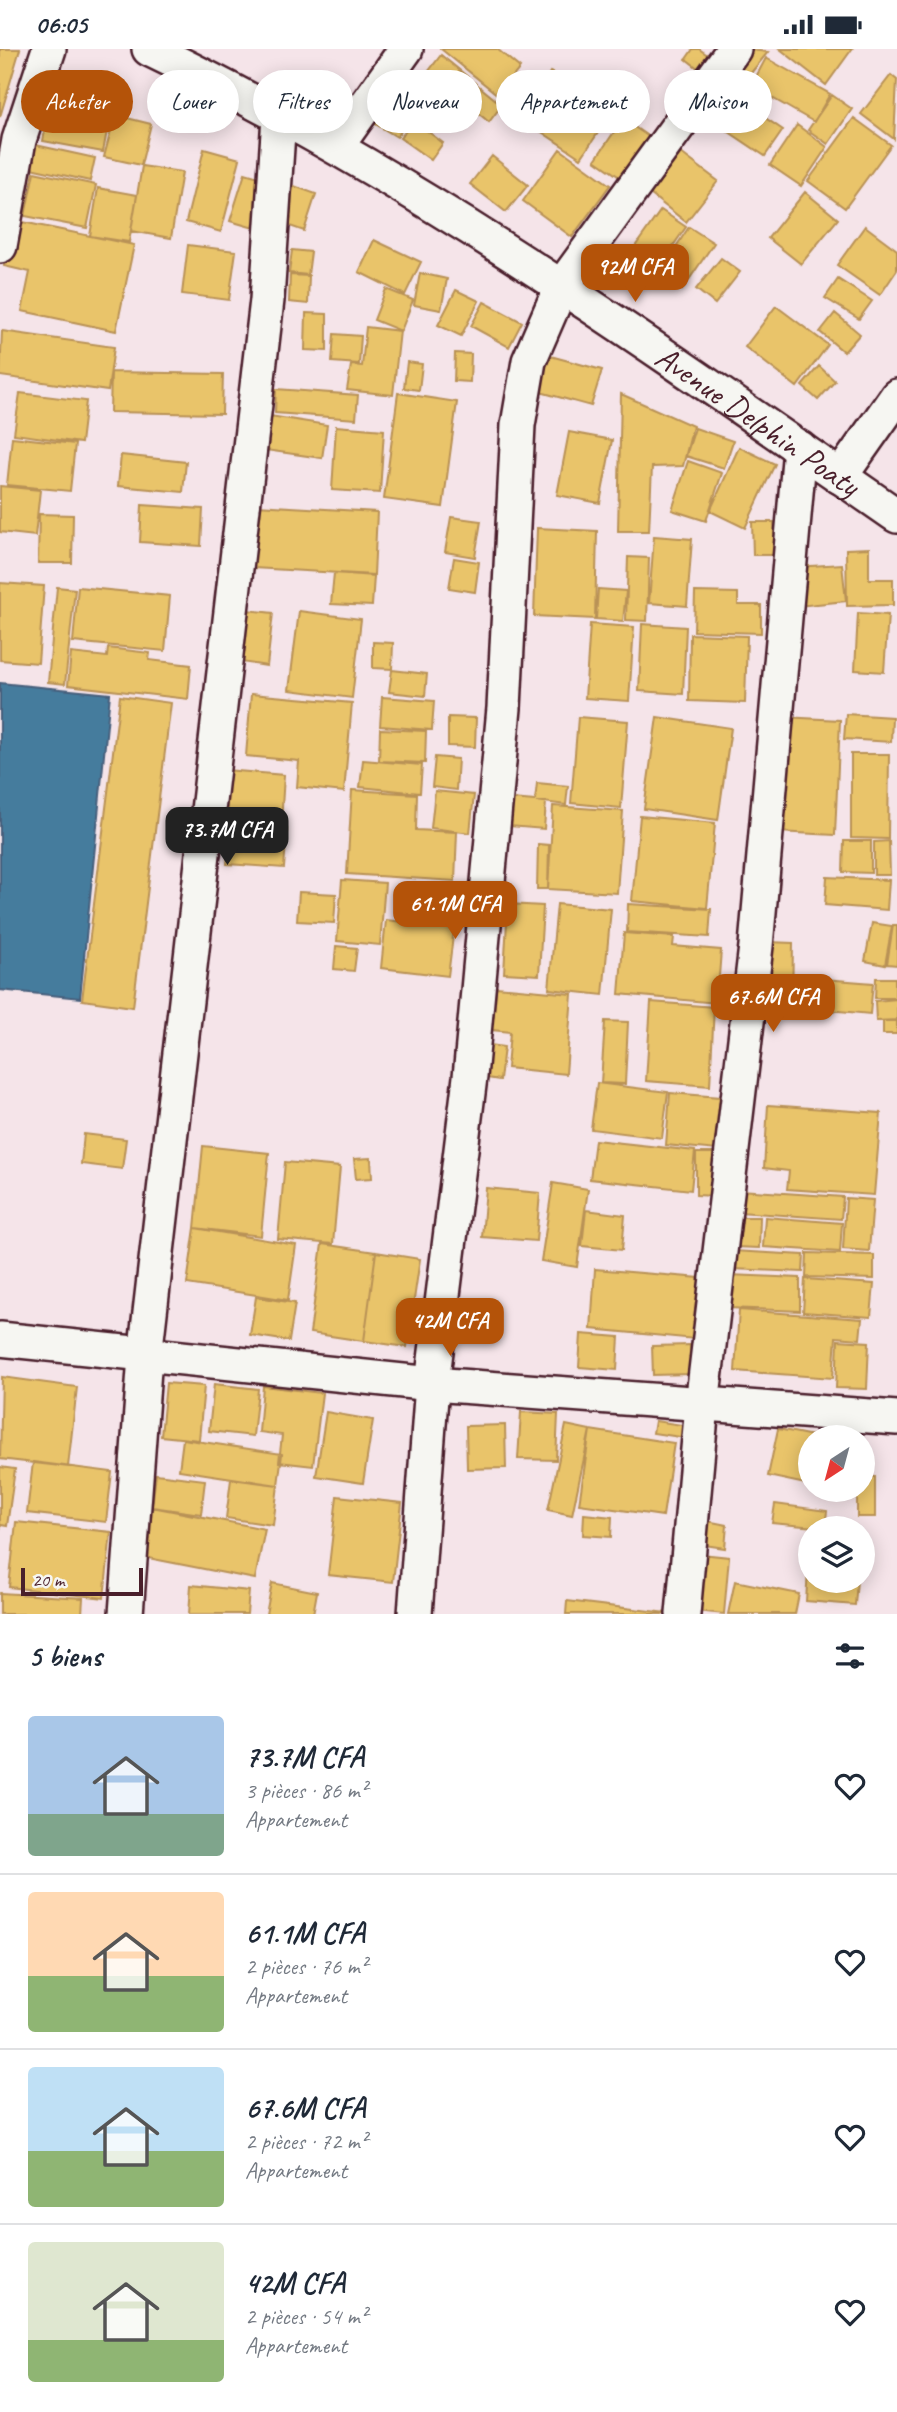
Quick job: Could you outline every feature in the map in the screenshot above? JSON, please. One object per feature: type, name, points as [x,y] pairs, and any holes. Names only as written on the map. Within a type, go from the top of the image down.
[{"type":"street","points":[[0,246],[19,140],[49,49]]},
{"type":"street","name":"Avenue Delphin Poaty","points":[[149,49],[253,103]]},
{"type":"street","points":[[337,146],[407,49]]},
{"type":"street","points":[[415,1614],[432,1384],[470,1077],[504,708],[518,425],[530,361],[561,287],[734,49]]},
{"type":"street","points":[[126,1614],[145,1356],[267,300],[278,133]]},
{"type":"street","name":"Avenue Delphin Poaty","points":[[311,133],[337,146],[561,287],[897,516]]},
{"type":"street","points":[[840,477],[897,396]]},
{"type":"street","points":[[683,1614],[702,1405],[755,946],[800,448]]},
{"type":"street","points":[[0,1339],[432,1384],[897,1418]]},
{"type":"building: Logements","points":[[0,49],[20,49],[0,117]]},
{"type":"building: Logements","points":[[441,49],[497,49],[520,68],[496,70],[496,93],[482,82],[482,70],[467,70]]},
{"type":"building: Logements","points":[[693,49],[699,49],[709,56],[699,69],[686,59]]},
{"type":"building: Logements","points":[[742,49],[768,52],[753,70],[726,70]]},
{"type":"building: Logements","points":[[780,49],[852,49],[826,85]]},
{"type":"building: Logements","points":[[441,55],[459,70],[430,70]]},
{"type":"building: Logements","points":[[766,58],[830,94],[814,122],[772,98],[772,70],[760,70]]},
{"type":"building: Logements","points":[[891,75],[897,80],[894,139],[861,114]]},
{"type":"building: Logements","points":[[482,89],[496,100],[496,113],[489,122],[482,116]]},
{"type":"building: Logements","points":[[832,95],[852,109],[828,144],[808,130]]},
{"type":"building: Logements","points":[[854,118],[891,145],[845,208],[808,181]]},
{"type":"building: Logements","points":[[133,120],[147,123],[149,133],[141,165],[104,157],[110,133],[133,133]]},
{"type":"building: Logements","points":[[772,122],[783,130],[765,156],[730,133],[772,133]]},
{"type":"building: Logements","points":[[797,125],[827,147],[801,186],[770,165]]},
{"type":"building: Logements","points":[[44,133],[107,133],[103,152],[43,141]]},
{"type":"building: Logements","points":[[404,133],[430,133],[443,143],[431,160],[400,138]]},
{"type":"building: Logements","points":[[543,133],[598,133],[581,158]]},
{"type":"building: Logements","points":[[613,133],[643,133],[649,137],[621,178],[595,160]]},
{"type":"building: Logements","points":[[31,144],[95,158],[90,181],[26,167]]},
{"type":"building: Logements","points":[[204,149],[240,159],[221,232],[186,222]]},
{"type":"building: Logements","points":[[560,149],[610,185],[572,237],[523,201]]},
{"type":"building: Logements","points":[[681,153],[718,181],[686,222],[650,194]]},
{"type":"building: Logements","points":[[492,156],[528,185],[506,212],[470,184]]},
{"type":"building: Logements","points":[[142,166],[182,172],[171,238],[131,231]]},
{"type":"building: Logements","points":[[34,172],[96,185],[87,228],[25,216]]},
{"type":"building: Logements","points":[[245,173],[269,180],[254,228],[230,221]]},
{"type":"building: Logements","points":[[294,186],[316,194],[304,231],[281,223]]},
{"type":"building: Logements","points":[[98,188],[137,195],[129,242],[90,236]]},
{"type":"building: Logements","points":[[805,192],[838,219],[801,264],[768,238]]},
{"type":"building: Logements","points":[[661,210],[686,227],[655,272],[629,255]]},
{"type":"building: Logements","points":[[13,220],[134,245],[116,331],[22,311],[30,272],[4,266]]},
{"type":"building: Logements","points":[[865,226],[897,250],[897,270],[880,295],[837,265]]},
{"type":"building: Logements","points":[[689,227],[714,243],[682,290],[658,274]]},
{"type":"building: Logements","points":[[374,240],[421,262],[405,295],[359,272]]},
{"type":"building: Logements","points":[[605,243],[641,267],[629,285],[593,260]]},
{"type":"building: Logements","points":[[188,245],[236,251],[229,300],[182,294]]},
{"type":"building: Logements","points":[[292,250],[311,252],[308,275],[289,273]]},
{"type":"building: Logements","points":[[721,258],[740,272],[715,304],[696,289]]},
{"type":"building: Logements","points":[[420,273],[447,279],[441,310],[414,305]]},
{"type":"building: Logements","points":[[290,275],[309,276],[308,304],[289,302]]},
{"type":"building: Logements","points":[[838,279],[872,301],[859,319],[825,298]]},
{"type":"building: Logements","points":[[386,289],[413,300],[401,331],[374,320]]},
{"type":"building: Logements","points":[[456,290],[479,301],[461,336],[438,325]]},
{"type":"building: Logements","points":[[484,302],[522,322],[509,347],[471,326]]},
{"type":"building: Logements","points":[[776,306],[828,345],[797,387],[745,347]]},
{"type":"building: Logements","points":[[306,313],[327,314],[327,351],[305,350]]},
{"type":"building: Logements","points":[[835,313],[860,334],[844,352],[820,332]]},
{"type":"building: Logements","points":[[366,327],[400,331],[393,395],[347,390],[351,365],[362,366]]},
{"type":"building: Logements","points":[[2,331],[114,347],[108,391],[0,376]]},
{"type":"building: Logements","points":[[334,334],[361,336],[359,364],[332,362]]},
{"type":"building: Logements","points":[[455,353],[471,354],[470,382],[454,381]]},
{"type":"building: Logements","points":[[543,354],[602,370],[591,406],[533,390]]},
{"type":"building: Logements","points":[[407,362],[422,364],[419,390],[404,388]]},
{"type":"building: Logements","points":[[819,366],[835,381],[818,400],[802,386]]},
{"type":"building: Logements","points":[[111,372],[223,374],[222,414],[110,412]]},
{"type":"building: Logements","points":[[276,389],[358,395],[356,419],[275,413]]},
{"type":"building: Logements","points":[[20,393],[86,401],[81,443],[14,434]]},
{"type":"building: Logements","points":[[398,393],[457,402],[443,507],[384,499]]},
{"type":"building: Logements","points":[[621,394],[693,426],[683,466],[652,467],[649,531],[618,531]]},
{"type":"building: Logements","points":[[270,416],[327,425],[322,458],[265,450]]},
{"type":"building: Logements","points":[[336,426],[384,430],[380,493],[332,490]]},
{"type":"building: Logements","points":[[695,428],[733,441],[724,468],[686,456]]},
{"type":"building: Logements","points":[[569,432],[612,440],[600,503],[557,495]]},
{"type":"building: Logements","points":[[12,437],[75,444],[70,491],[7,485]]},
{"type":"building: Logements","points":[[739,447],[775,464],[745,528],[710,511]]},
{"type":"building: Logements","points":[[121,455],[186,462],[183,492],[118,486]]},
{"type":"building: Logements","points":[[688,461],[722,473],[706,521],[672,510]]},
{"type":"building: Logements","points":[[0,486],[40,490],[35,536],[0,532]]},
{"type":"building: Logements","points":[[142,505],[203,509],[201,546],[140,542]]},
{"type":"building: Logements","points":[[256,505],[377,512],[374,575],[253,568]]},
{"type":"building: Logements","points":[[39,514],[73,515],[72,563],[38,563]]},
{"type":"building: Logements","points":[[451,517],[481,521],[475,557],[445,552]]},
{"type":"building: Logements","points":[[752,522],[774,522],[775,555],[753,555]]},
{"type":"building: Logements","points":[[537,528],[597,531],[595,619],[534,616]]},
{"type":"building: Logements","points":[[654,536],[692,539],[687,606],[649,603]]},
{"type":"building: Logements","points":[[869,548],[869,579],[893,579],[893,605],[847,606],[846,549]]},
{"type":"building: Logements","points":[[628,557],[649,558],[647,621],[626,620]]},
{"type":"building: Logements","points":[[454,558],[479,562],[475,592],[449,588]]},
{"type":"building: Logements","points":[[842,564],[846,601],[798,606],[795,567]]},
{"type":"building: Logements","points":[[334,573],[374,576],[372,606],[331,604]]},
{"type":"building: Logements","points":[[0,583],[44,586],[38,663],[0,660]]},
{"type":"building: Logements","points":[[57,587],[75,589],[65,684],[48,682]]},
{"type":"building: Logements","points":[[78,587],[170,596],[165,651],[73,642]]},
{"type":"building: Logements","points":[[598,589],[626,591],[623,621],[596,619]]},
{"type":"building: Logements","points":[[695,592],[738,593],[738,605],[761,605],[761,633],[694,631]]},
{"type":"building: Logements","points":[[247,610],[273,613],[267,666],[241,662]]},
{"type":"building: Logements","points":[[299,611],[361,619],[352,698],[289,690]]},
{"type":"building: Logements","points":[[858,613],[888,615],[884,672],[855,670]]},
{"type":"building: Logements","points":[[590,624],[634,627],[629,701],[585,698]]},
{"type":"building: Logements","points":[[642,624],[686,627],[683,694],[639,691]]},
{"type":"building: Logements","points":[[690,634],[747,636],[745,703],[689,701]]},
{"type":"building: Logements","points":[[373,642],[393,643],[392,669],[373,668]]},
{"type":"building: Logements","points":[[108,648],[150,653],[149,660],[191,665],[188,699],[68,685],[71,653],[107,657]]},
{"type":"building: Logements","points":[[392,670],[427,674],[425,696],[389,692]]},
{"type":"building: Logements","points":[[251,694],[352,703],[344,792],[297,787],[299,761],[246,756]]},
{"type":"building: Logements","points":[[120,696],[171,703],[133,1007],[82,1000]]},
{"type":"building: Logements","points":[[382,697],[434,701],[432,730],[380,726]]},
{"type":"building: Logements","points":[[846,714],[892,717],[891,742],[844,739]]},
{"type":"building: Logements","points":[[448,717],[476,718],[475,747],[448,746]]},
{"type":"building: Logements","points":[[578,717],[628,721],[621,808],[571,803]]},
{"type":"building: Logements","points":[[657,717],[731,728],[718,820],[644,809]]},
{"type":"building: Logements","points":[[783,717],[840,720],[835,835],[777,832]]},
{"type":"building: Logements","points":[[380,729],[426,731],[425,763],[379,761]]},
{"type":"building: Logements","points":[[851,754],[889,754],[888,839],[851,838]]},
{"type":"building: Logements","points":[[435,757],[458,759],[456,790],[432,787]]},
{"type":"building: Logements","points":[[363,760],[422,765],[420,793],[360,787]]},
{"type":"building: Logements","points":[[225,770],[284,775],[281,824],[222,820]]},
{"type":"building: Logements","points":[[537,783],[568,786],[566,805],[535,801]]},
{"type":"building: Logements","points":[[352,790],[417,794],[416,830],[457,832],[455,881],[347,874]]},
{"type":"building: Logements","points":[[435,791],[474,795],[470,833],[431,828]]},
{"type":"building: Logements","points":[[499,798],[546,802],[544,829],[497,825]]},
{"type":"building: Logements","points":[[553,806],[623,811],[617,893],[548,889]]},
{"type":"building: Logements","points":[[640,816],[715,823],[707,908],[632,901]]},
{"type":"building: Logements","points":[[230,824],[287,828],[284,868],[227,864]]},
{"type":"building: Logements","points":[[844,841],[871,841],[871,873],[843,872]]},
{"type":"building: Logements","points":[[889,841],[890,875],[874,875],[874,842]]},
{"type":"building: Logements","points":[[538,844],[549,845],[548,889],[537,889]]},
{"type":"building: Logements","points":[[827,877],[889,880],[887,910],[825,905]]},
{"type":"building: Logements","points":[[342,880],[385,883],[380,945],[337,941]]},
{"type":"building: Logements","points":[[401,884],[462,885],[462,906],[400,904]]},
{"type":"building: Logements","points":[[299,892],[336,894],[334,923],[297,921]]},
{"type":"building: Logements","points":[[508,904],[543,906],[539,975],[504,973]]},
{"type":"building: Logements","points":[[557,904],[611,909],[603,995],[549,989]]},
{"type":"building: Logements","points":[[628,904],[711,909],[709,937],[627,932]]},
{"type":"building: Logements","points":[[386,920],[454,928],[448,976],[381,968]]},
{"type":"building: Logements","points":[[872,923],[892,926],[885,965],[865,961]]},
{"type":"building: Logements","points":[[893,925],[897,925],[897,965],[887,964]]},
{"type":"building: Logements","points":[[624,933],[674,937],[673,946],[721,950],[717,1003],[619,994]]},
{"type":"building: Logements","points":[[768,942],[793,943],[792,1009],[767,1008]]},
{"type":"building: Logements","points":[[336,946],[357,948],[354,971],[334,969]]},
{"type":"building: Logements","points":[[799,977],[873,983],[870,1014],[797,1007]]},
{"type":"building: Logements","points":[[876,978],[895,978],[895,998],[875,998]]},
{"type":"building: Logements","points":[[496,987],[572,994],[566,1074],[507,1068],[510,1032],[492,1030]]},
{"type":"building: Logements","points":[[897,999],[897,1020],[876,1021],[875,1001]]},
{"type":"building: Logements","points":[[651,1002],[714,1007],[710,1086],[646,1081]]},
{"type":"building: Logements","points":[[605,1021],[628,1022],[625,1084],[601,1083]]},
{"type":"building: Logements","points":[[883,1021],[897,1021],[897,1034],[883,1034]]},
{"type":"building: Logements","points":[[484,1044],[504,1047],[500,1080],[480,1077]]},
{"type":"building: Logements","points":[[597,1083],[668,1092],[662,1138],[591,1129]]},
{"type":"building: Logements","points":[[670,1093],[720,1097],[717,1150],[666,1145]]},
{"type":"building: Logements","points":[[768,1105],[881,1113],[874,1195],[787,1189],[789,1171],[764,1168]]},
{"type":"building: Logements","points":[[84,1134],[126,1139],[122,1169],[81,1164]]},
{"type":"building: Logements","points":[[595,1140],[695,1151],[691,1190],[590,1179]]},
{"type":"building: Logements","points":[[203,1146],[269,1153],[261,1236],[195,1228]]},
{"type":"building: Logements","points":[[696,1153],[716,1153],[715,1196],[696,1195]]},
{"type":"building: Logements","points":[[371,1158],[372,1178],[356,1179],[354,1159]]},
{"type":"building: Logements","points":[[285,1162],[340,1167],[333,1244],[278,1239]]},
{"type":"building: Logements","points":[[553,1183],[588,1189],[577,1267],[541,1261]]},
{"type":"building: Logements","points":[[486,1188],[540,1193],[536,1241],[482,1237]]},
{"type":"building: Logements","points":[[740,1190],[843,1197],[841,1219],[739,1212]]},
{"type":"building: Logements","points":[[846,1198],[873,1200],[869,1251],[843,1249]]},
{"type":"building: Logements","points":[[586,1210],[625,1215],[622,1250],[582,1246]]},
{"type":"building: Logements","points":[[734,1217],[760,1217],[759,1248],[734,1247]]},
{"type":"building: Logements","points":[[765,1217],[842,1223],[840,1252],[763,1247]]},
{"type":"building: Logements","points":[[195,1228],[296,1245],[288,1300],[187,1284]]},
{"type":"building: Logements","points":[[322,1244],[376,1252],[364,1341],[310,1333]]},
{"type":"building: Logements","points":[[733,1251],[804,1255],[803,1272],[732,1269]]},
{"type":"building: Logements","points":[[376,1252],[420,1259],[407,1347],[364,1341]]},
{"type":"building: Logements","points":[[807,1253],[874,1255],[874,1279],[806,1277]]},
{"type":"building: Logements","points":[[595,1269],[700,1278],[695,1339],[591,1329]]},
{"type":"building: Logements","points":[[728,1275],[800,1278],[800,1311],[727,1308]]},
{"type":"building: Logements","points":[[805,1279],[874,1284],[871,1317],[803,1312]]},
{"type":"building: Logements","points":[[256,1297],[295,1303],[289,1341],[250,1335]]},
{"type":"building: Logements","points":[[487,1307],[488,1328],[471,1328],[470,1308]]},
{"type":"building: Logements","points":[[739,1310],[862,1319],[860,1339],[836,1337],[833,1378],[735,1371]]},
{"type":"building: Logements","points":[[581,1334],[619,1337],[617,1370],[579,1367]]},
{"type":"building: Logements","points":[[838,1340],[869,1342],[867,1389],[836,1388]]},
{"type":"building: Logements","points":[[690,1345],[692,1374],[653,1375],[652,1346]]},
{"type":"building: Logements","points":[[2,1377],[77,1387],[68,1467],[0,1459]]},
{"type":"building: Logements","points":[[166,1383],[204,1386],[199,1440],[161,1436]]},
{"type":"building: Logements","points":[[214,1384],[258,1389],[253,1436],[209,1431]]},
{"type":"building: Logements","points":[[263,1386],[322,1393],[313,1466],[279,1462],[282,1435],[259,1432]]},
{"type":"building: Logements","points":[[326,1412],[373,1420],[363,1483],[316,1476]]},
{"type":"building: Logements","points":[[521,1412],[558,1414],[556,1460],[518,1459]]},
{"type":"building: Logements","points":[[655,1421],[689,1426],[687,1438],[653,1433]]},
{"type":"building: Logements","points":[[505,1425],[506,1468],[467,1469],[466,1426]]},
{"type":"building: Logements","points":[[566,1425],[590,1430],[572,1515],[548,1510]]},
{"type":"building: Logements","points":[[778,1429],[798,1433],[798,1482],[768,1476]]},
{"type":"building: Logements","points":[[590,1430],[674,1443],[663,1516],[579,1504]]},
{"type":"building: Logements","points":[[183,1439],[282,1454],[278,1485],[179,1470]]},
{"type":"building: Logements","points":[[33,1462],[112,1472],[106,1522],[27,1513]]},
{"type":"building: Logements","points":[[0,1467],[15,1469],[7,1526],[1,1525],[0,1530]]},
{"type":"building: Logements","points":[[156,1474],[205,1480],[201,1514],[152,1507]]},
{"type":"building: Logements","points":[[231,1479],[278,1485],[273,1525],[226,1518]]},
{"type":"building: Logements","points":[[337,1496],[402,1503],[393,1582],[328,1575]]},
{"type":"building: Logements","points":[[857,1502],[875,1502],[875,1516],[857,1516]]},
{"type":"building: Logements","points":[[775,1504],[827,1511],[826,1516],[798,1516],[798,1525],[772,1523]]},
{"type":"building: Logements","points":[[152,1507],[265,1529],[255,1579],[143,1557]]},
{"type":"building: Logements","points":[[584,1514],[612,1517],[611,1537],[583,1535]]},
{"type":"building: Logements","points":[[707,1521],[727,1525],[725,1548],[704,1545]]},
{"type":"building: Logements","points":[[16,1522],[111,1532],[104,1598],[9,1587]]},
{"type":"building: Logements","points":[[701,1554],[729,1557],[724,1614],[696,1611]]},
{"type":"building: Logements","points":[[735,1581],[799,1594],[795,1614],[728,1614]]},
{"type":"building: Logements","points":[[272,1583],[317,1592],[313,1614],[266,1614]]},
{"type":"building: Logements","points":[[191,1585],[249,1591],[247,1614],[189,1614]]},
{"type":"building: Logements","points":[[0,1593],[83,1598],[82,1614],[0,1614]]},
{"type":"building: Logements","points":[[807,1593],[856,1593],[855,1605],[806,1601]]},
{"type":"building: Logements","points":[[567,1601],[666,1613],[666,1614],[566,1614]]},
{"type":"building: Public","points":[[0,683],[110,694],[80,998],[0,990]]}]
